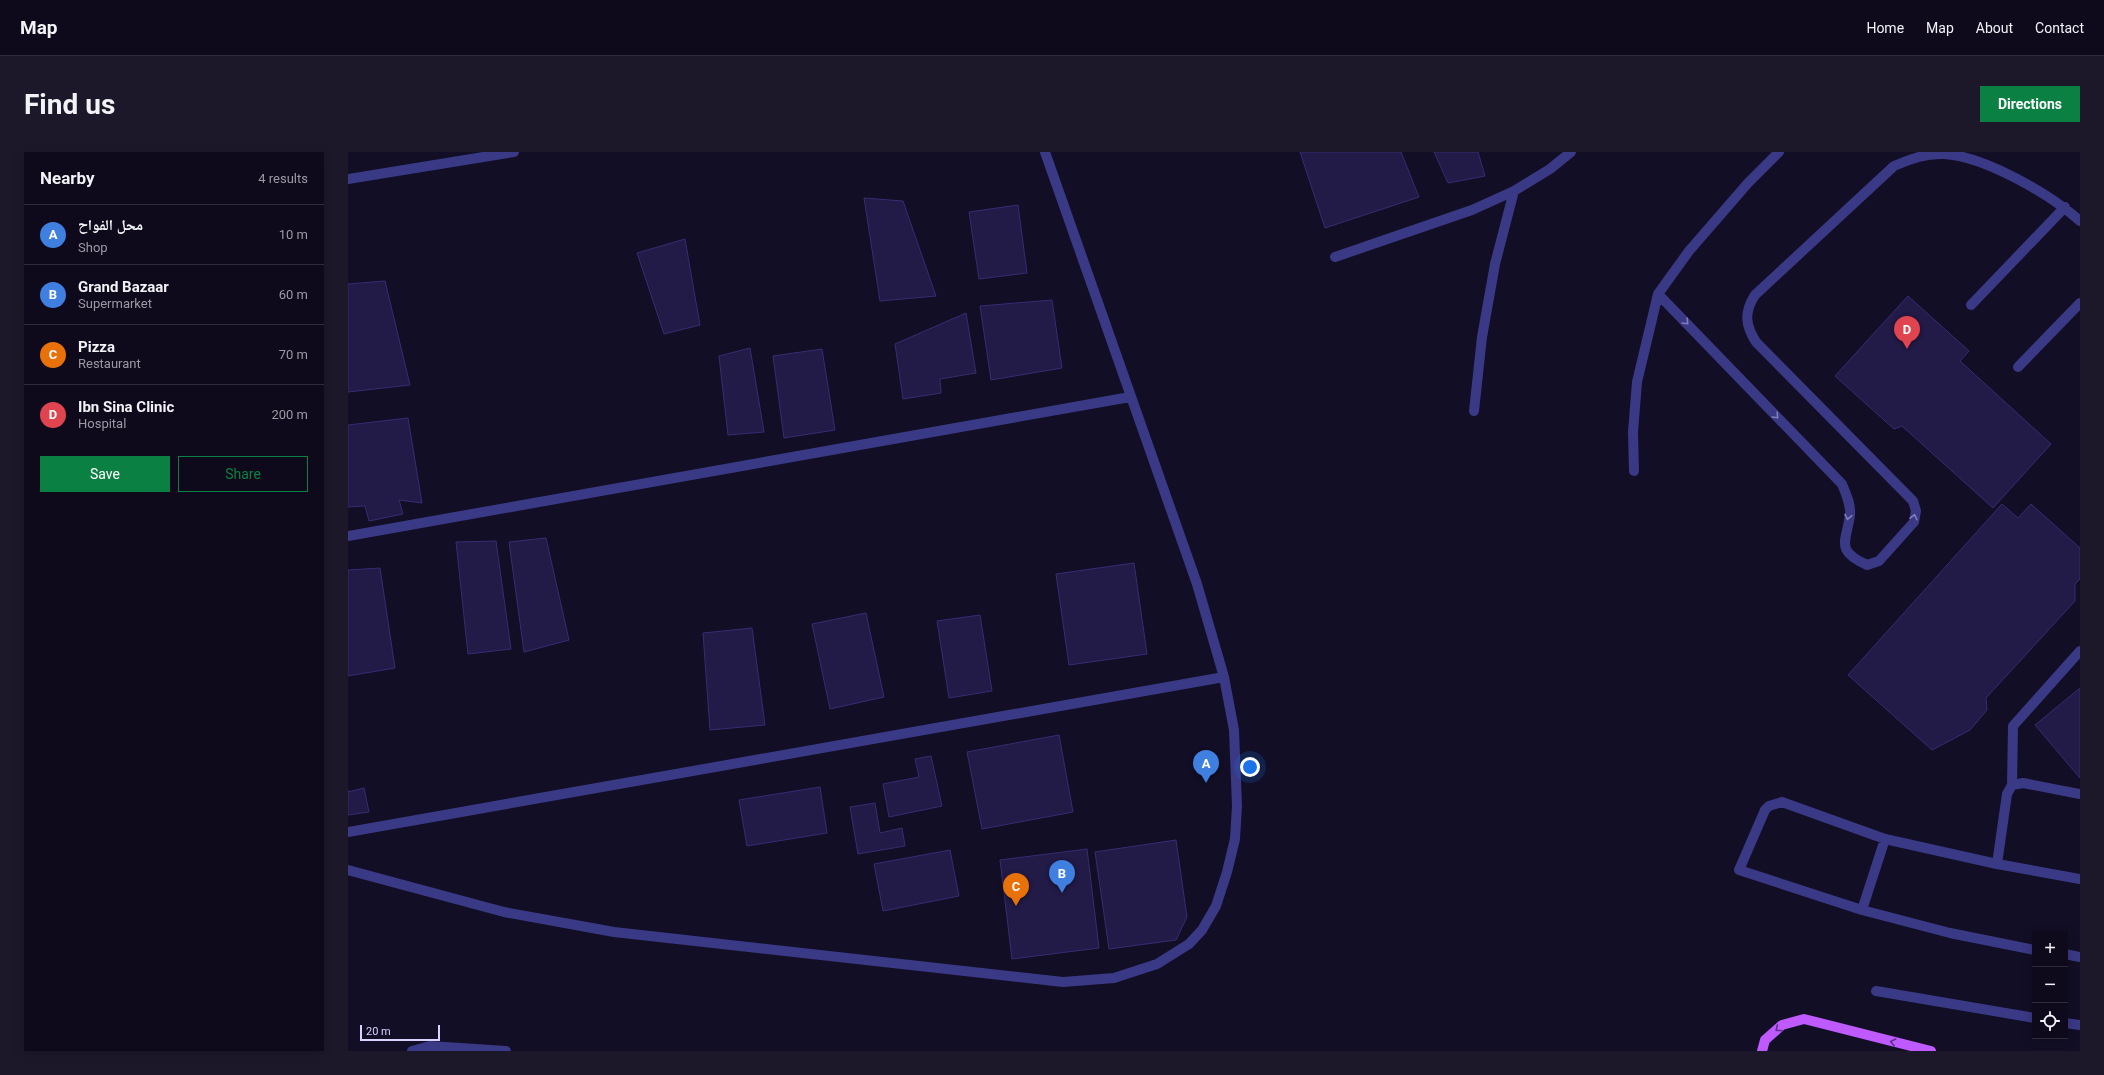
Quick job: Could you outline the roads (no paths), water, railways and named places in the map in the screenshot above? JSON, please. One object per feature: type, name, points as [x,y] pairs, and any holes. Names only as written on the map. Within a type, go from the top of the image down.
[{"type":"main road","points":[[1762,1051],[1765,1040],[1782,1025],[1804,1019],[1931,1051]]},
{"type":"street","points":[[348,179],[514,152]]},
{"type":"street","points":[[348,870],[504,912],[614,932],[1063,982],[1114,978],[1157,964],[1189,944],[1202,930],[1216,906],[1228,872],[1235,839],[1237,806],[1234,730],[1224,677],[1197,584],[1045,152]]},
{"type":"street","points":[[1335,257],[1472,210],[1514,191],[1550,169],[1571,152]]},
{"type":"street","points":[[1634,471],[1633,432],[1637,382],[1658,294],[1689,251],[1748,183],[1779,152]]},
{"type":"street","points":[[1658,294],[1842,484],[1848,498],[1850,514],[1845,529],[1846,549],[1851,558],[1867,565],[1879,561],[1914,522],[1916,511],[1913,501],[1756,342],[1746,321],[1749,304],[1755,295],[1894,166],[1916,156],[1944,154],[1970,158],[2028,185],[2065,207],[2080,221]]},
{"type":"street","points":[[1474,411],[1482,337],[1495,264],[1514,191]]},
{"type":"street","points":[[1971,305],[2065,207]]},
{"type":"street","points":[[2018,367],[2080,303]]},
{"type":"street","points":[[348,536],[1130,397]]},
{"type":"street","points":[[1997,864],[2007,794],[2012,785],[2013,726],[2080,651]]},
{"type":"street","points":[[348,832],[1224,677]]},
{"type":"street","points":[[2012,785],[2023,783],[2080,794]]},
{"type":"street","points":[[2032,949],[1950,932],[1862,910],[1739,870],[1765,810],[1776,803],[1789,804],[1885,839],[1997,864],[2080,879]]},
{"type":"street","points":[[1862,910],[1885,839]]},
{"type":"street","points":[[2068,955],[2080,957]]},
{"type":"street","points":[[1876,991],[2032,1017]]},
{"type":"street","points":[[2068,1023],[2080,1025]]},
{"type":"street","points":[[412,1051],[430,1046],[506,1051]]},
{"type":"place","name":"Ibn Sina Clinic","points":[[1907,349]]},
{"type":"place","name":"محل الفواح","points":[[1206,783]]},
{"type":"place","name":"Grand Bazaar","points":[[1062,893]]},
{"type":"place","name":"Pizza","points":[[1016,906]]}]
